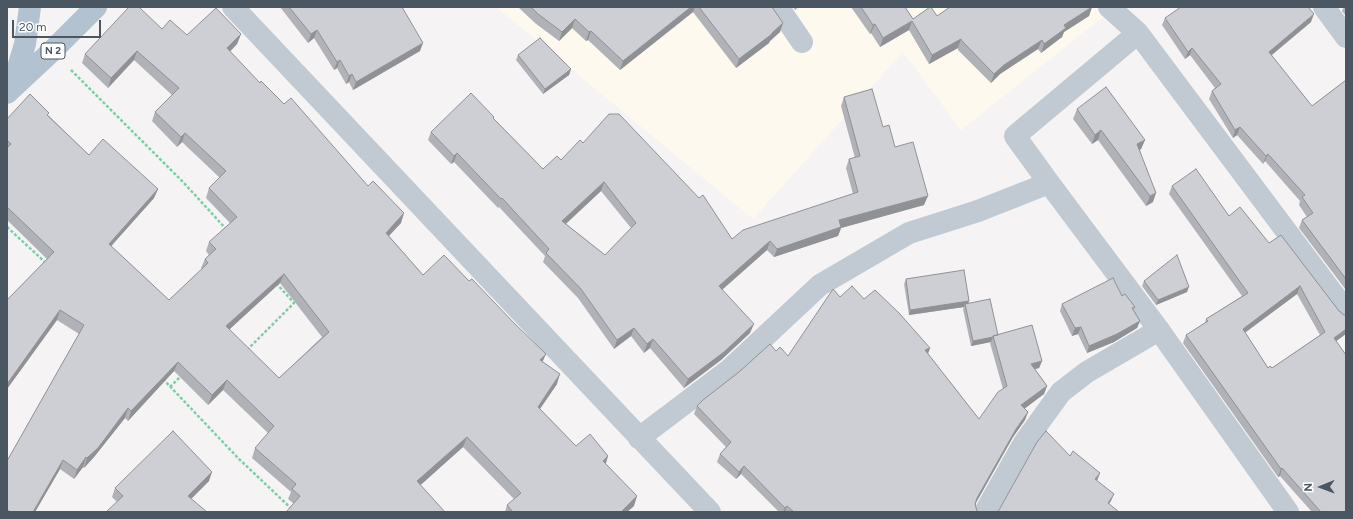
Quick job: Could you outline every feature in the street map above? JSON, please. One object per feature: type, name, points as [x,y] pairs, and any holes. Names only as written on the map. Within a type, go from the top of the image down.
[{"type":"main road","points":[[9,91],[24,44],[30,7]]},
{"type":"main road","name":"N 2","points":[[9,91],[52,52],[96,7]]},
{"type":"street","points":[[233,7],[710,512]]},
{"type":"street","points":[[778,7],[802,42]]},
{"type":"street","points":[[1109,7],[1138,32],[1346,311]]},
{"type":"street","points":[[1324,7],[1346,37]]},
{"type":"street","points":[[1138,32],[1015,136],[1159,330],[1288,512]]},
{"type":"street","points":[[639,438],[729,370],[820,285],[909,232],[978,212],[1049,183]]},
{"type":"street","points":[[985,512],[1024,444],[1061,392],[1087,372],[1159,330]]},
{"type":"path","points":[[52,52],[184,183],[231,234]]},
{"type":"path","points":[[7,226],[51,268]]},
{"type":"path","points":[[241,355],[294,303],[273,280]]},
{"type":"path","points":[[170,387],[186,371]]},
{"type":"path","points":[[160,376],[239,459],[295,512]]},
{"type":"shaded area","points":[[496,7],[1096,7],[1103,17],[961,130],[903,52],[753,219]]},
{"type":"building","points":[[129,7],[139,7],[162,29],[170,20],[187,35],[216,8],[241,34],[227,48],[260,83],[261,81],[284,104],[291,98],[368,186],[373,181],[404,213],[386,233],[423,275],[444,255],[469,281],[472,279],[546,354],[540,360],[560,374],[538,407],[576,446],[590,434],[608,456],[603,461],[637,496],[621,512],[513,512],[507,505],[521,493],[467,437],[417,481],[445,512],[286,512],[300,496],[292,489],[296,484],[255,448],[274,426],[227,380],[212,395],[178,362],[131,411],[128,408],[98,448],[87,458],[86,457],[77,470],[63,460],[33,512],[11,512],[7,510],[7,461],[84,325],[60,310],[7,384],[7,300],[54,252],[7,207],[7,148],[11,144],[7,140],[7,119],[30,94],[49,113],[47,115],[89,155],[103,139],[158,189],[109,244],[169,300],[208,263],[205,259],[216,249],[209,242],[237,217],[209,188],[226,171],[185,133],[181,137],[155,112],[179,88],[137,51],[111,78],[85,54]],"holes":[[[284,274],[329,332],[279,378],[226,326]]]},
{"type":"building","points":[[289,7],[402,7],[423,43],[356,82],[352,74],[349,76],[340,60],[337,62],[317,30],[311,34]]},
{"type":"building","points":[[531,7],[691,7],[623,61],[591,31],[589,32],[575,19],[562,32]]},
{"type":"building","points":[[699,7],[772,7],[783,23],[772,34],[739,59]]},
{"type":"building","points":[[861,7],[905,7],[913,19],[930,7],[937,16],[950,7],[1092,7],[1064,25],[1066,28],[1044,44],[1042,40],[1004,65],[994,74],[961,39],[932,55],[912,21],[883,38],[875,24],[873,25]]},
{"type":"building","points":[[1181,7],[1308,7],[1314,14],[1269,52],[1312,106],[1346,80],[1346,279],[1302,220],[1313,213],[1302,197],[1305,195],[1268,154],[1266,156],[1240,127],[1235,130],[1212,91],[1221,84],[1192,48],[1188,52],[1165,18]]},
{"type":"building","points":[[540,38],[571,69],[545,89],[518,55]]},
{"type":"building","points":[[1106,87],[1145,140],[1137,144],[1156,193],[1150,196],[1101,130],[1095,135],[1077,109]]},
{"type":"building","points":[[872,89],[883,127],[889,125],[895,147],[913,142],[928,196],[839,220],[841,227],[777,249],[770,241],[719,286],[754,324],[724,352],[688,379],[653,339],[647,344],[634,328],[617,340],[581,289],[546,253],[549,249],[502,198],[501,199],[457,153],[454,156],[431,132],[471,93],[494,117],[493,118],[543,169],[557,156],[561,160],[580,140],[583,143],[609,114],[619,114],[699,198],[703,195],[732,239],[743,230],[858,192],[849,159],[860,156],[844,97]],"holes":[[[604,182],[636,223],[605,255],[562,221]]]},
{"type":"building","points":[[1196,169],[1229,216],[1240,207],[1269,243],[1281,235],[1339,311],[1346,315],[1346,329],[1334,338],[1346,355],[1346,512],[1321,512],[1282,468],[1281,469],[1186,335],[1208,321],[1206,319],[1248,293],[1172,186]],"holes":[[[1300,286],[1325,332],[1272,368],[1270,366],[1268,368],[1243,329]]]},
{"type":"building","points":[[1177,255],[1189,287],[1158,300],[1144,281]]},
{"type":"building","points":[[964,270],[969,301],[910,310],[906,279]]},
{"type":"building","points":[[1113,278],[1122,296],[1125,294],[1135,307],[1132,308],[1140,321],[1117,334],[1089,346],[1081,327],[1075,328],[1062,304]]},
{"type":"building","points":[[852,286],[864,299],[875,290],[899,313],[930,348],[925,350],[979,419],[998,392],[1007,386],[993,336],[1032,325],[1042,361],[1031,364],[1047,386],[1021,405],[1028,412],[1016,429],[977,498],[975,504],[976,512],[794,512],[787,506],[785,508],[744,466],[739,472],[720,454],[731,442],[697,406],[739,372],[770,344],[776,351],[780,347],[788,356],[833,289],[840,297]]},
{"type":"building","points":[[990,299],[998,335],[973,341],[965,304]]},
{"type":"building","points":[[173,431],[212,472],[188,496],[207,512],[106,512],[123,496],[115,488]]},
{"type":"building","points":[[1046,431],[1070,456],[1073,451],[1100,473],[1095,479],[1114,494],[1108,503],[1119,512],[997,512],[1037,442]]}]
